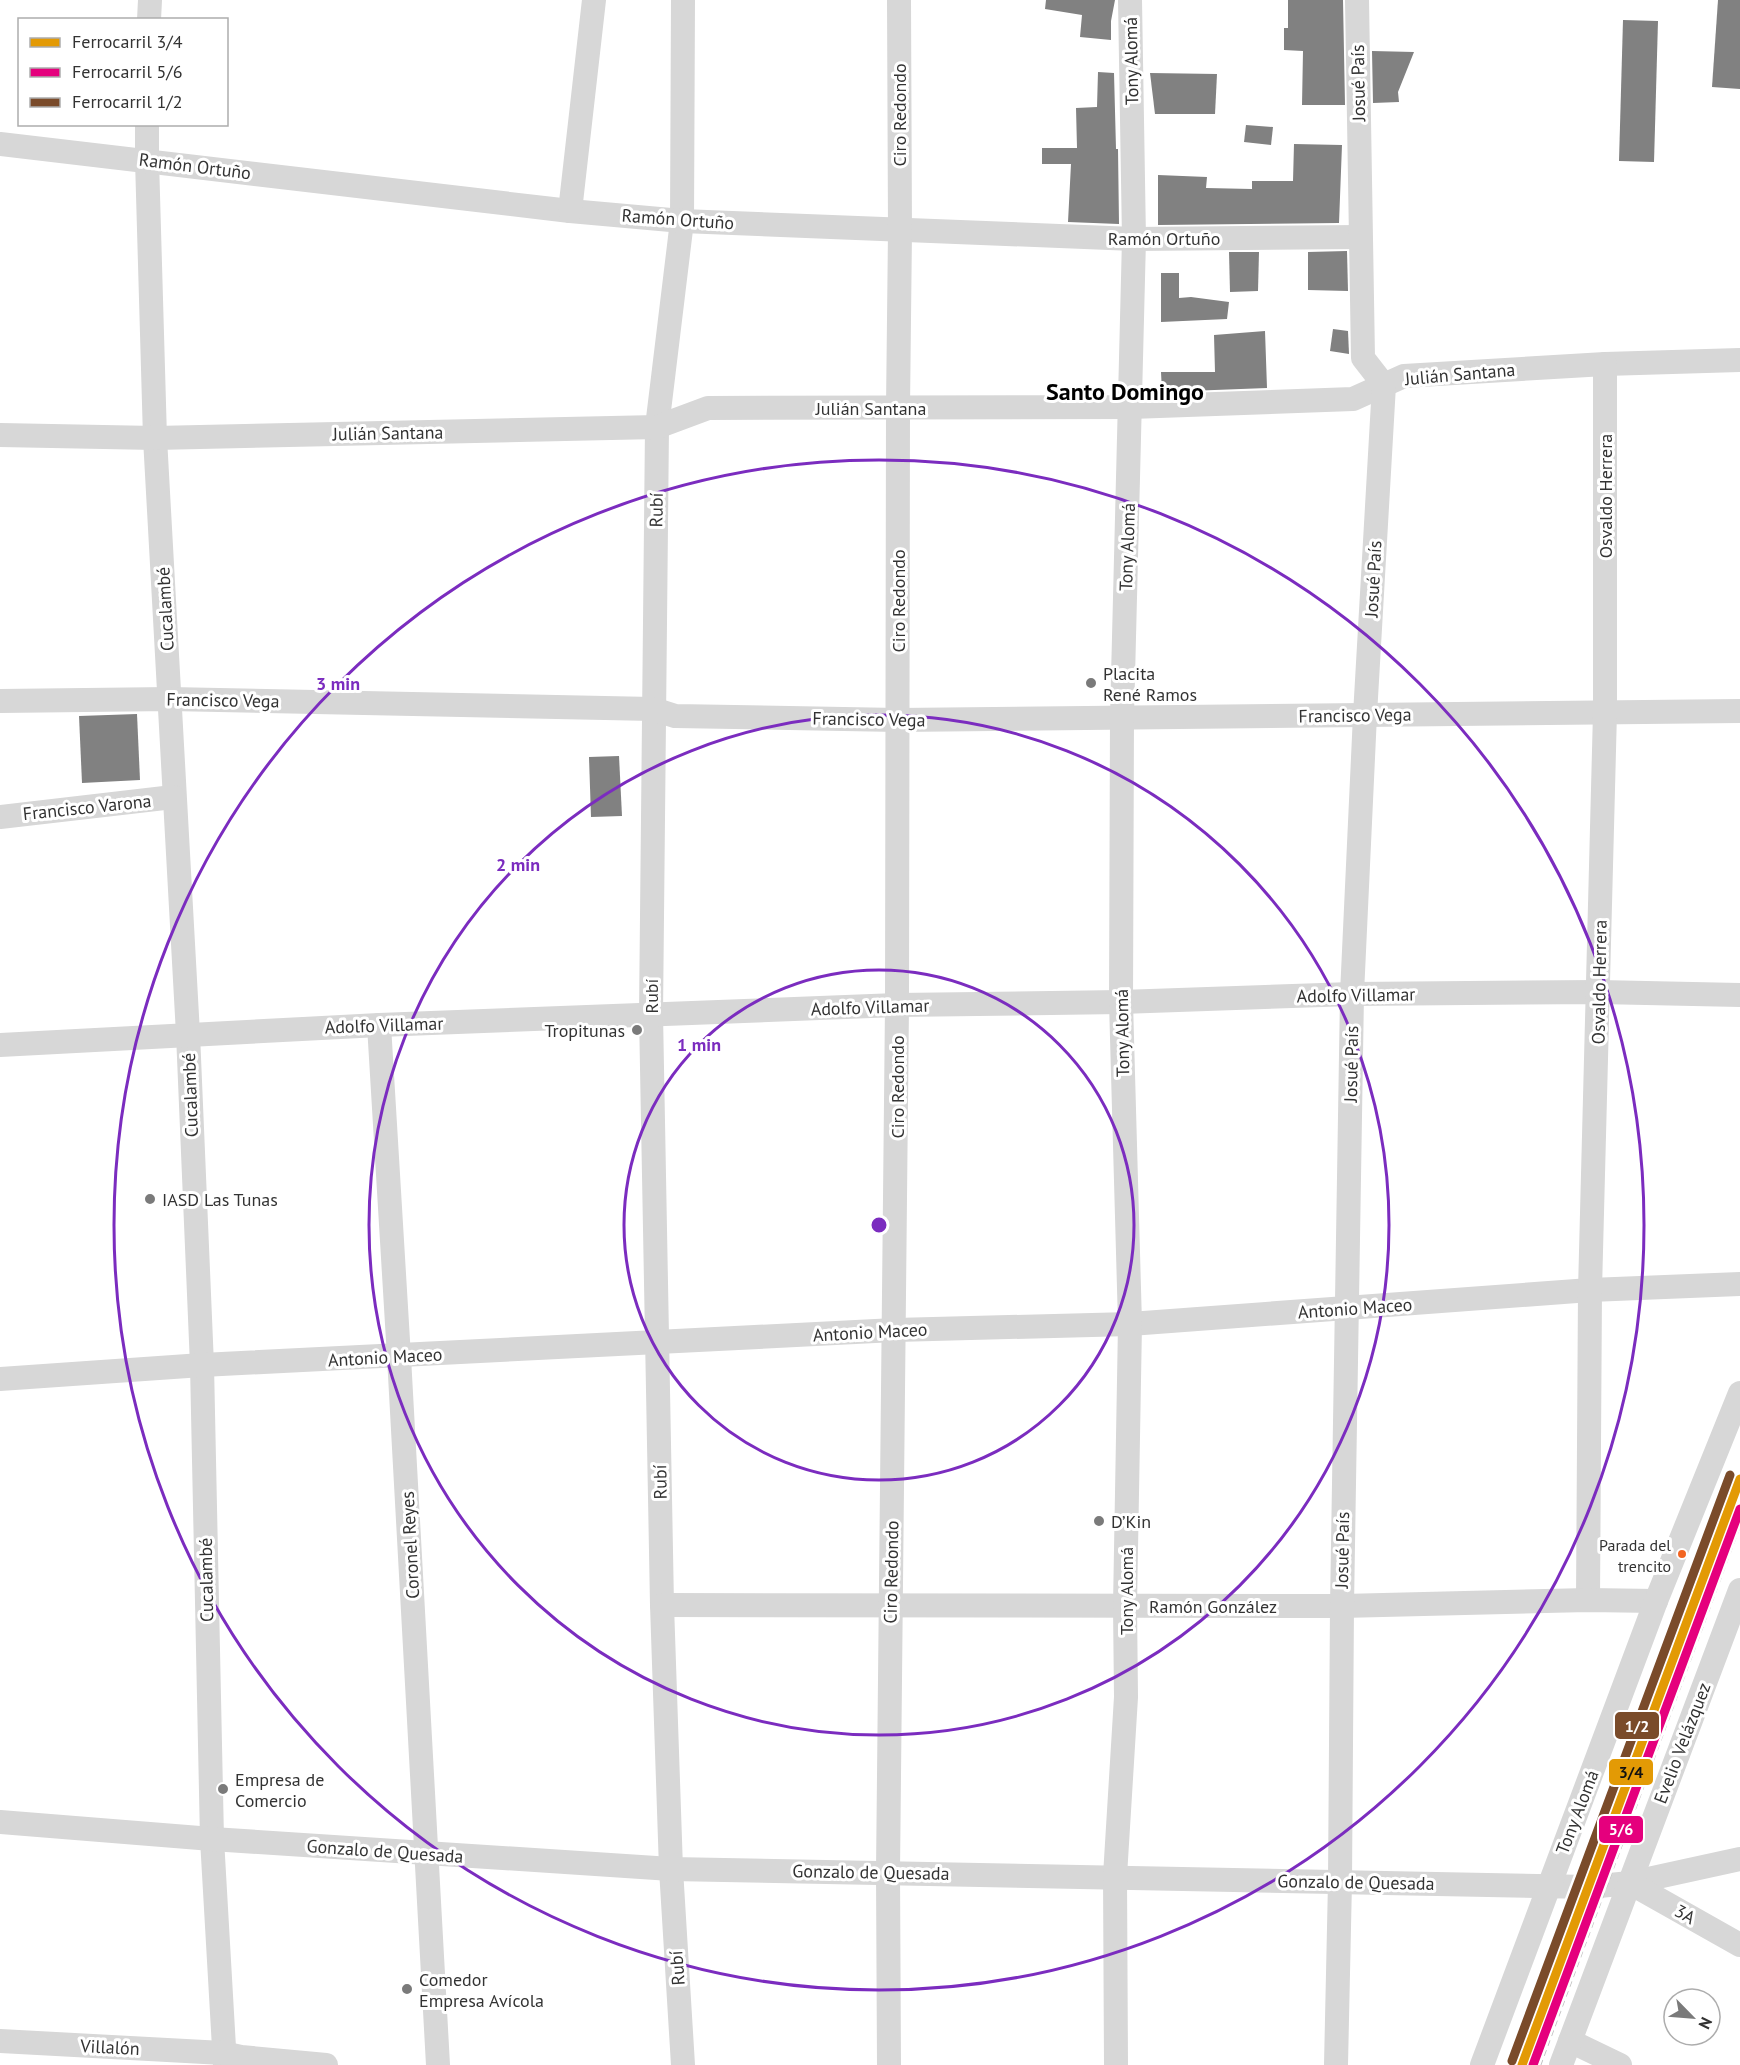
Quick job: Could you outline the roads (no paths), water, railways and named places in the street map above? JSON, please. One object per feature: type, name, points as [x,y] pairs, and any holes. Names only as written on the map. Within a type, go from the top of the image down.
[{"type":"street","points":[[149,18],[150,0]]},
{"type":"street","points":[[570,211],[594,0]]},
{"type":"street","name":"Rubí","points":[[683,0],[682,221],[657,427],[651,1014],[662,1605],[671,1869],[683,2065]]},
{"type":"street","name":"Ciro Redondo","points":[[889,2065],[888,1872],[897,1005],[899,0]]},
{"type":"street","name":"Tony Alomá","points":[[1116,2065],[1115,1876],[1126,1697],[1125,1606],[1130,1324],[1121,1002],[1122,717],[1134,239],[1130,0]]},
{"type":"street","name":"Josué País","points":[[1336,2065],[1352,994],[1384,385],[1363,358],[1358,0]]},
{"type":"street","name":"Cucalambé","points":[[147,126],[155,438],[170,699],[173,798],[188,1034],[202,1365],[212,1839],[234,2060]]},
{"type":"street","name":"Ramón Ortuño","points":[[0,144],[570,211],[682,221],[1134,239],[1360,237]]},
{"type":"street","name":"Julián Santana","points":[[0,435],[155,438],[657,427],[708,408],[1131,407],[1353,399],[1404,376],[1605,364],[1740,360]]},
{"type":"street","name":"Osvaldo Herrera","points":[[1588,1600],[1590,1290],[1605,712],[1605,364]]},
{"type":"street","name":"Francisco Vega","points":[[0,701],[170,699],[653,709],[675,716],[898,720],[1740,711]]},
{"type":"street","name":"Francisco Varona","points":[[0,817],[173,798]]},
{"type":"street","name":"Adolfo Villamar","points":[[0,1045],[379,1025],[897,1005],[1121,1002],[1352,994],[1599,992],[1740,995]]},
{"type":"street","name":"Coronel Reyes","points":[[379,1025],[438,2065]]},
{"type":"street","name":"Antonio Maceo","points":[[0,1379],[202,1365],[399,1357],[895,1330],[1130,1324],[1590,1290],[1740,1284]]},
{"type":"street","name":"Tony Alomá","points":[[1482,2065],[1656,1601],[1740,1393]]},
{"type":"street","name":"Evelio Velázquez","points":[[1561,2065],[1740,1590]]},
{"type":"street","name":"Ramón González","points":[[662,1605],[1342,1606],[1588,1600],[1656,1601]]},
{"type":"street","name":"Gonzalo de Quesada","points":[[0,1822],[212,1839],[671,1869],[1589,1887],[1630,1882],[1740,1859]]},
{"type":"street","name":"3A","points":[[1630,1882],[1740,1945]]},
{"type":"street","name":"Villalón","points":[[0,2041],[326,2065]]},
{"type":"street","points":[[1570,2041],[1620,2065]]},
{"type":"railway","points":[[1539,2065],[1740,1522]]},
{"type":"rail line","name":"1/2","points":[[1512,2061],[1730,1475]]},
{"type":"rail line","name":"3/4","points":[[1522,2065],[1740,1479]]},
{"type":"rail line","name":"5/6","points":[[1533,2065],[1740,1509]]},
{"type":"place","name":"Placita René Ramos","points":[[1091,683]]},
{"type":"place","name":"Tropitunas","points":[[637,1030]]},
{"type":"place","name":"IASD Las Tunas","points":[[150,1199]]},
{"type":"place","name":"D’Kin","points":[[1099,1521]]},
{"type":"place","name":"Parada del trencito","points":[[1682,1554]]},
{"type":"place","name":"Empresa de Comercio","points":[[223,1789]]},
{"type":"place","name":"Comedor Empresa Avícola","points":[[407,1989]]},
{"type":"district","name":"Santo Domingo","points":[[1125,391]]}]
